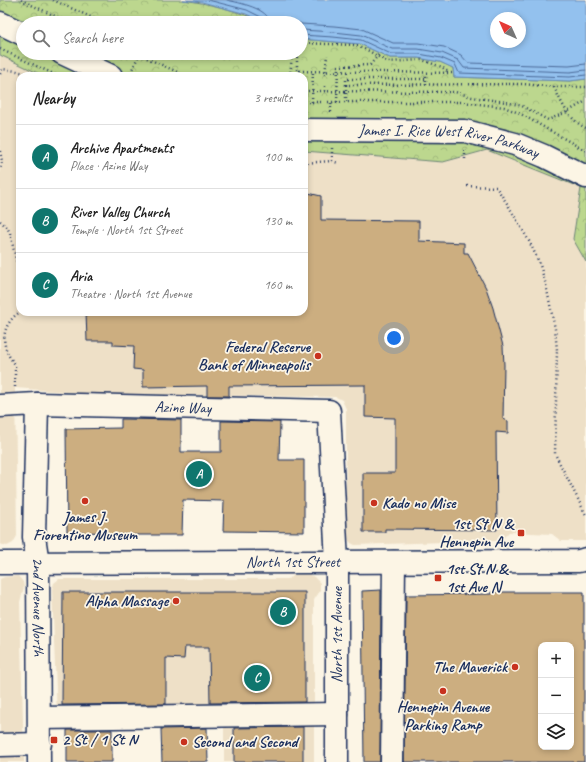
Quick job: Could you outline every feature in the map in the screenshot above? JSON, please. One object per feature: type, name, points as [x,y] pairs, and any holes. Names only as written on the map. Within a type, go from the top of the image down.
[{"type":"street","points":[[0,23],[16,31]]},
{"type":"street","points":[[77,60],[102,72]]},
{"type":"street","name":"James I. Rice West River Parkway","points":[[308,130],[464,131],[515,144],[544,156],[586,177]]},
{"type":"street","name":"Azine Way","points":[[0,406],[37,404],[329,411]]},
{"type":"street","name":"2nd Avenue North","points":[[37,404],[34,537],[38,563],[39,753]]},
{"type":"street","name":"North 1st Avenue","points":[[329,411],[336,562],[337,762]]},
{"type":"street","name":"North 1st Street","points":[[0,563],[394,562],[586,559]]},
{"type":"street","points":[[392,762],[394,562]]},
{"type":"street","points":[[40,718],[337,714]]},
{"type":"street","points":[[0,745],[39,753]]},
{"type":"path","points":[[21,0],[55,16]]},
{"type":"path","points":[[53,0],[88,16]]},
{"type":"path","points":[[308,43],[355,45],[379,55],[387,62],[422,60],[442,67],[448,73]]},
{"type":"path","points":[[0,49],[16,56]]},
{"type":"path","points":[[325,75],[326,55]]},
{"type":"path","points":[[337,102],[338,66],[370,65],[379,55]]},
{"type":"path","points":[[24,60],[49,72]]},
{"type":"path","points":[[131,72],[137,60]]},
{"type":"path","points":[[153,60],[178,72]]},
{"type":"path","points":[[290,72],[291,60]]},
{"type":"path","points":[[297,60],[297,71],[454,73]]},
{"type":"path","points":[[290,66],[297,67]]},
{"type":"path","points":[[0,74],[2,69],[20,72]]},
{"type":"path","points":[[312,102],[313,71]]},
{"type":"path","points":[[426,73],[426,85]]},
{"type":"path","points":[[346,102],[346,79],[426,79]]},
{"type":"path","points":[[346,85],[523,84],[554,87],[586,87]]},
{"type":"path","points":[[325,85],[325,91]]},
{"type":"path","points":[[554,87],[567,112],[573,120],[586,128]]},
{"type":"path","points":[[308,91],[455,92],[472,97],[522,106],[548,120],[567,112],[586,101]]},
{"type":"path","points":[[465,150],[465,160]]},
{"type":"path","points":[[0,151],[2,161],[0,170]]},
{"type":"path","points":[[308,163],[332,161],[338,163]]},
{"type":"path","points":[[467,186],[496,187],[522,228],[539,262],[551,307],[557,350],[555,454],[586,515]]},
{"type":"path","points":[[0,221],[7,227],[10,233],[16,259]]},
{"type":"path","points":[[15,389],[15,364],[7,355],[4,348],[4,339],[9,322],[16,316]]},
{"type":"shaded area","points":[[0,55],[36,72],[16,72],[16,316],[308,316],[308,151],[443,162],[487,150],[581,188],[573,239],[586,262],[586,541],[561,541],[552,534],[509,532],[500,541],[355,545],[351,543],[346,537],[346,409],[342,400],[336,397],[92,394],[15,388],[17,536],[13,543],[7,546],[0,544]]},
{"type":"shaded area","points":[[298,573],[307,573],[320,583],[320,591],[314,600],[314,762],[224,762],[224,718],[57,717],[52,589],[54,583],[59,579],[288,579]]},
{"type":"shaded area","points":[[18,576],[23,582],[24,587],[20,602],[24,762],[0,762],[0,579]]},
{"type":"green space","points":[[0,0],[183,0],[225,8],[248,16],[16,16],[16,60],[308,60],[308,40],[360,44],[390,58],[418,58],[440,62],[453,68],[454,77],[570,81],[586,79],[586,262],[573,239],[581,188],[487,150],[443,162],[308,151],[308,72],[36,72],[0,55]]},
{"type":"water","points":[[183,0],[586,0],[586,79],[570,81],[454,77],[453,68],[440,62],[418,58],[390,58],[360,44],[308,40],[308,16],[250,16],[202,2]]},
{"type":"building","name":"Federal Reserve Bank of Minneapolis","points":[[308,193],[321,196],[321,220],[419,221],[419,241],[464,243],[464,253],[468,253],[486,288],[503,346],[503,419],[508,421],[508,433],[496,432],[497,530],[385,529],[385,532],[363,532],[363,473],[395,473],[395,418],[365,417],[365,385],[229,386],[229,396],[207,396],[207,386],[143,387],[143,370],[133,369],[134,346],[113,345],[113,341],[87,341],[86,316],[308,316]]},
{"type":"building","points":[[121,419],[181,420],[181,452],[221,452],[221,421],[280,422],[279,460],[304,460],[304,532],[223,531],[224,501],[183,500],[182,535],[108,535],[108,532],[67,533],[66,429],[121,428]]},
{"type":"building","points":[[381,590],[380,762],[364,762],[362,591]]},
{"type":"building","points":[[63,592],[305,592],[305,702],[210,703],[209,647],[185,647],[184,659],[166,658],[166,704],[62,705]]},
{"type":"building","points":[[491,592],[584,592],[584,762],[404,762],[406,595],[491,594]]},
{"type":"building","points":[[303,727],[303,762],[234,762],[234,728]]},
{"type":"building","name":"Second and Second","points":[[207,728],[208,762],[162,762],[161,729]]},
{"type":"building","points":[[67,730],[112,730],[112,762],[67,762]]},
{"type":"place","name":"Federal Reserve Bank of Minneapolis","points":[[318,356]]},
{"type":"place","name":"Archive Apartments","points":[[199,474]]},
{"type":"place","name":"James J. Fiorentino Museum","points":[[85,501]]},
{"type":"place","name":"Kado no Mise","points":[[374,503]]},
{"type":"place","name":"1st St N & Hennepin Ave","points":[[521,533]]},
{"type":"place","name":"1st St N & 1st Ave N","points":[[438,578]]},
{"type":"place","name":"Alpha Massage","points":[[176,601]]},
{"type":"place","name":"River Valley Church","points":[[283,612]]},
{"type":"place","name":"The Maverick","points":[[515,667]]},
{"type":"place","name":"Aria","points":[[257,678]]},
{"type":"place","name":"Hennepin Avenue Parking Ramp","points":[[443,691]]},
{"type":"place","name":"2 St / 1 St N","points":[[54,740]]},
{"type":"place","name":"Second and Second","points":[[184,742]]}]
